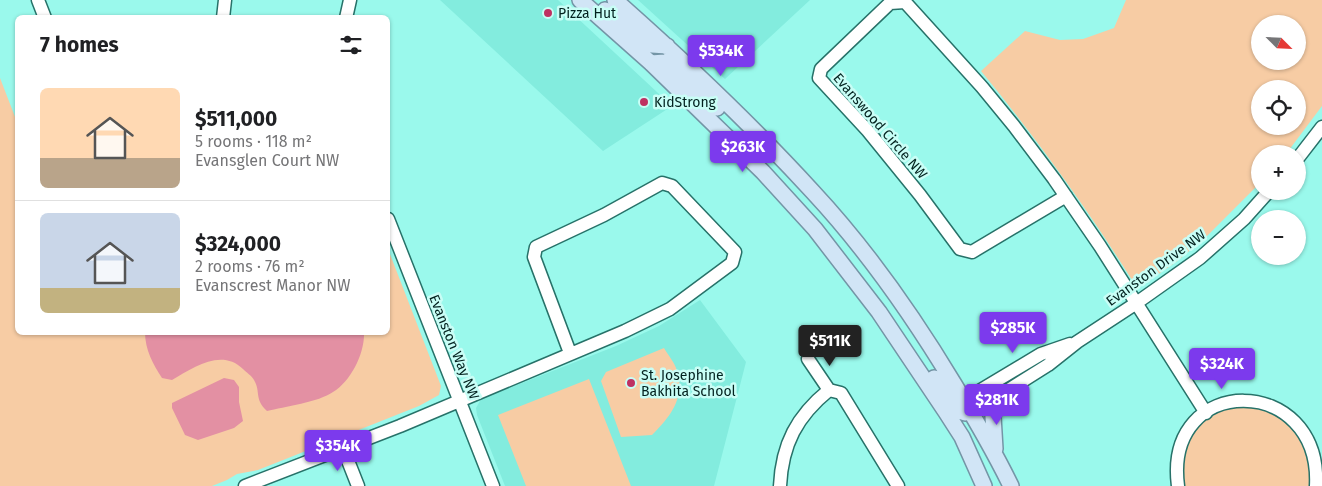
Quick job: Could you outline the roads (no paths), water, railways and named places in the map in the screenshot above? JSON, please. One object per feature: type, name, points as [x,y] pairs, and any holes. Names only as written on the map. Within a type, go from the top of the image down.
[{"type":"main road","points":[[580,0],[651,63],[763,172],[815,229],[886,314],[955,406],[972,413],[1011,486]]},
{"type":"main road","points":[[592,0],[644,42],[652,45],[667,46]]},
{"type":"main road","points":[[615,0],[667,46],[754,130],[814,193],[859,246],[900,300],[934,352],[955,406],[962,437],[984,486]]},
{"type":"main road","points":[[651,63],[666,62],[718,108],[754,130]]},
{"type":"main road","points":[[995,453],[993,416],[997,398]]},
{"type":"street","points":[[38,0],[44,15]]},
{"type":"street","points":[[223,15],[225,0]]},
{"type":"street","points":[[347,15],[350,0]]},
{"type":"street","name":"Evanswood Circle NW","points":[[1066,196],[972,252],[960,249],[874,138],[819,78],[820,69],[890,3],[904,2],[1009,119],[1066,196],[1206,413]]},
{"type":"street","points":[[1306,148],[1322,127]]},
{"type":"street","points":[[245,486],[400,426],[570,353],[625,332],[670,309],[732,263],[734,252],[672,186],[662,183],[604,215],[536,247],[534,257],[570,353]]},
{"type":"street","name":"Evanston Drive NW","points":[[972,413],[1048,365],[1077,342],[1200,258],[1261,200]]},
{"type":"street","name":"Evanston Way NW","points":[[390,225],[493,486]]},
{"type":"street","name":"Evanston Drive NW","points":[[955,406],[1041,354],[1077,342]]},
{"type":"street","points":[[808,359],[829,390],[841,393],[898,486]]},
{"type":"street","points":[[780,486],[782,463],[798,422],[813,403],[829,390]]},
{"type":"street","points":[[1178,486],[1176,470],[1180,448],[1190,428],[1206,413],[1222,404],[1240,400],[1258,401],[1276,406],[1291,415],[1317,442],[1316,486]]},
{"type":"street","points":[[343,448],[358,486]]},
{"type":"place","name":"Pizza Hut","points":[[548,13]]},
{"type":"place","name":"KidStrong","points":[[644,102]]},
{"type":"place","name":"St. Josephine Bakhita School","points":[[631,383]]}]
